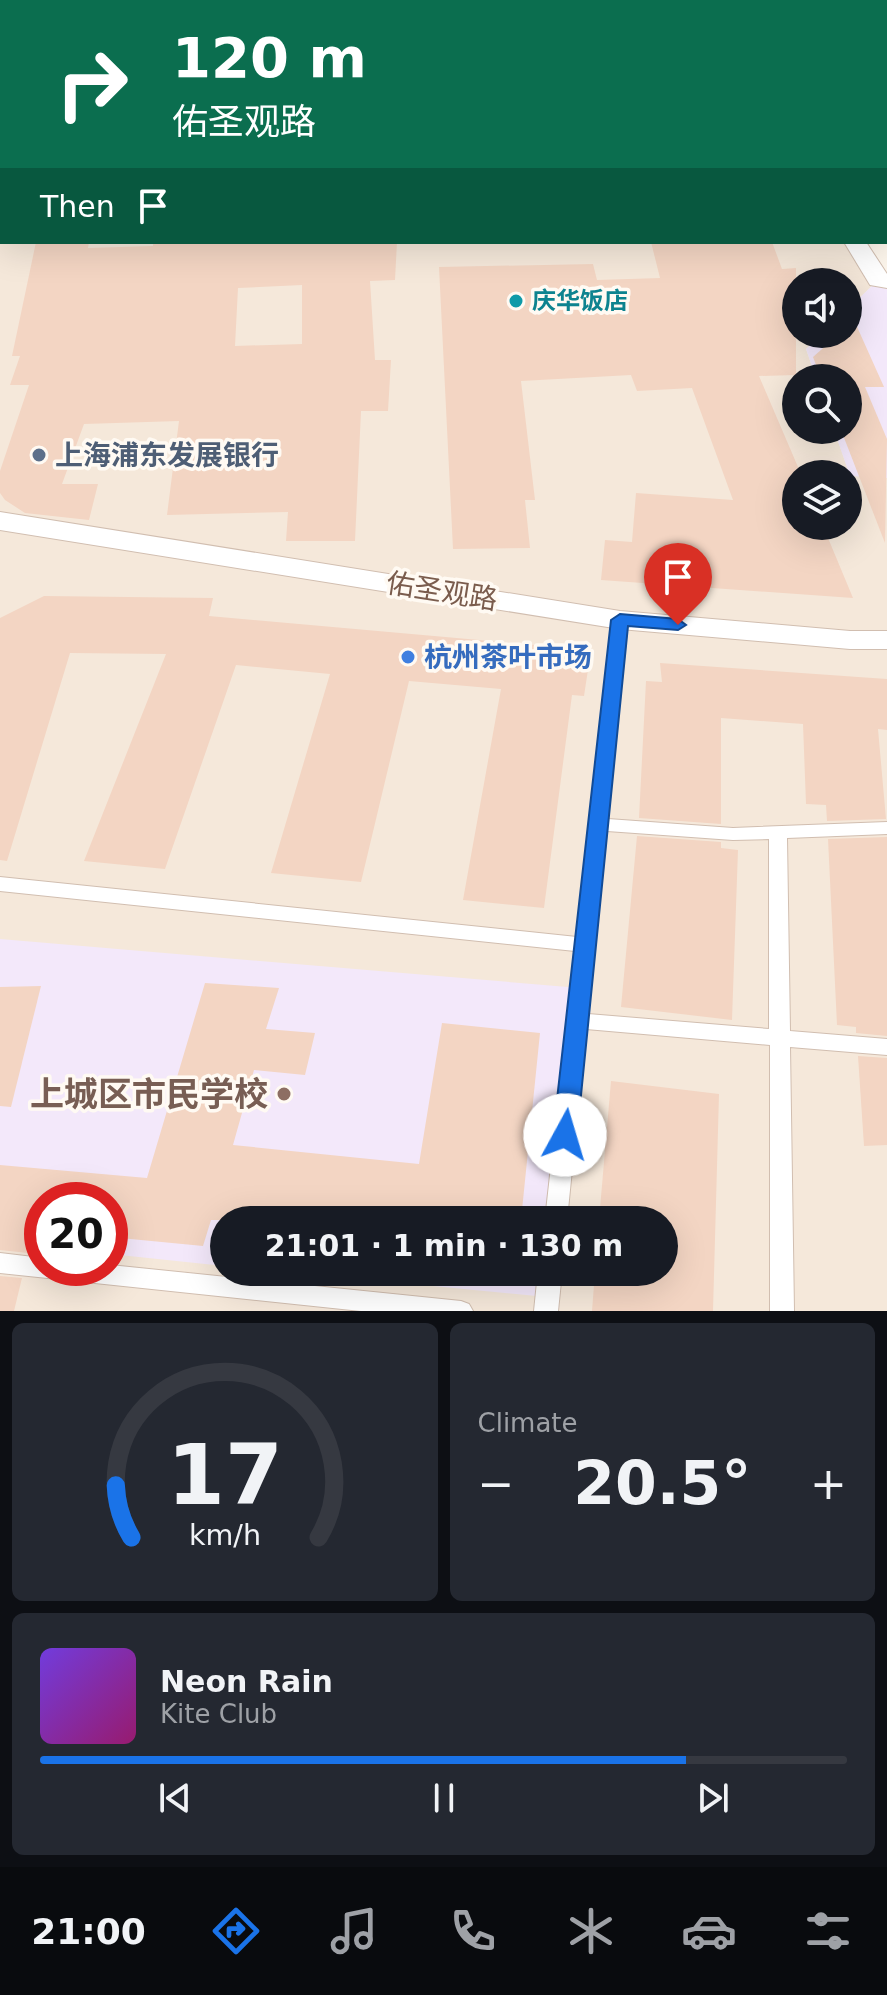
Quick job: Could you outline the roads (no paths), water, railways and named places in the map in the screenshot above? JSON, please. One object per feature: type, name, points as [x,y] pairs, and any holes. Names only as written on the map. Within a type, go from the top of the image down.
[{"type":"street","points":[[856,244],[878,280],[887,281]]},
{"type":"street","name":"佑圣观路","points":[[0,521],[620,620],[850,640],[887,640]]},
{"type":"lane","points":[[557,1206],[620,620]]},
{"type":"lane","points":[[598,824],[733,834],[887,828]]},
{"type":"lane","points":[[778,832],[782,1311]]},
{"type":"lane","points":[[0,884],[585,945]]},
{"type":"lane","points":[[577,1021],[887,1047]]},
{"type":"lane","points":[[0,1263],[24,1266]]},
{"type":"lane","points":[[128,1277],[461,1311]]},
{"type":"lane","points":[[546,1311],[549,1286]]},
{"type":"place","name":"庆华饭店","points":[[516,301]]},
{"type":"place","name":"上海浦东发展银行","points":[[39,455]]},
{"type":"place","name":"杭州茶叶市场","points":[[408,657]]},
{"type":"place","name":"上城区市民学校","points":[[284,1094]]}]
